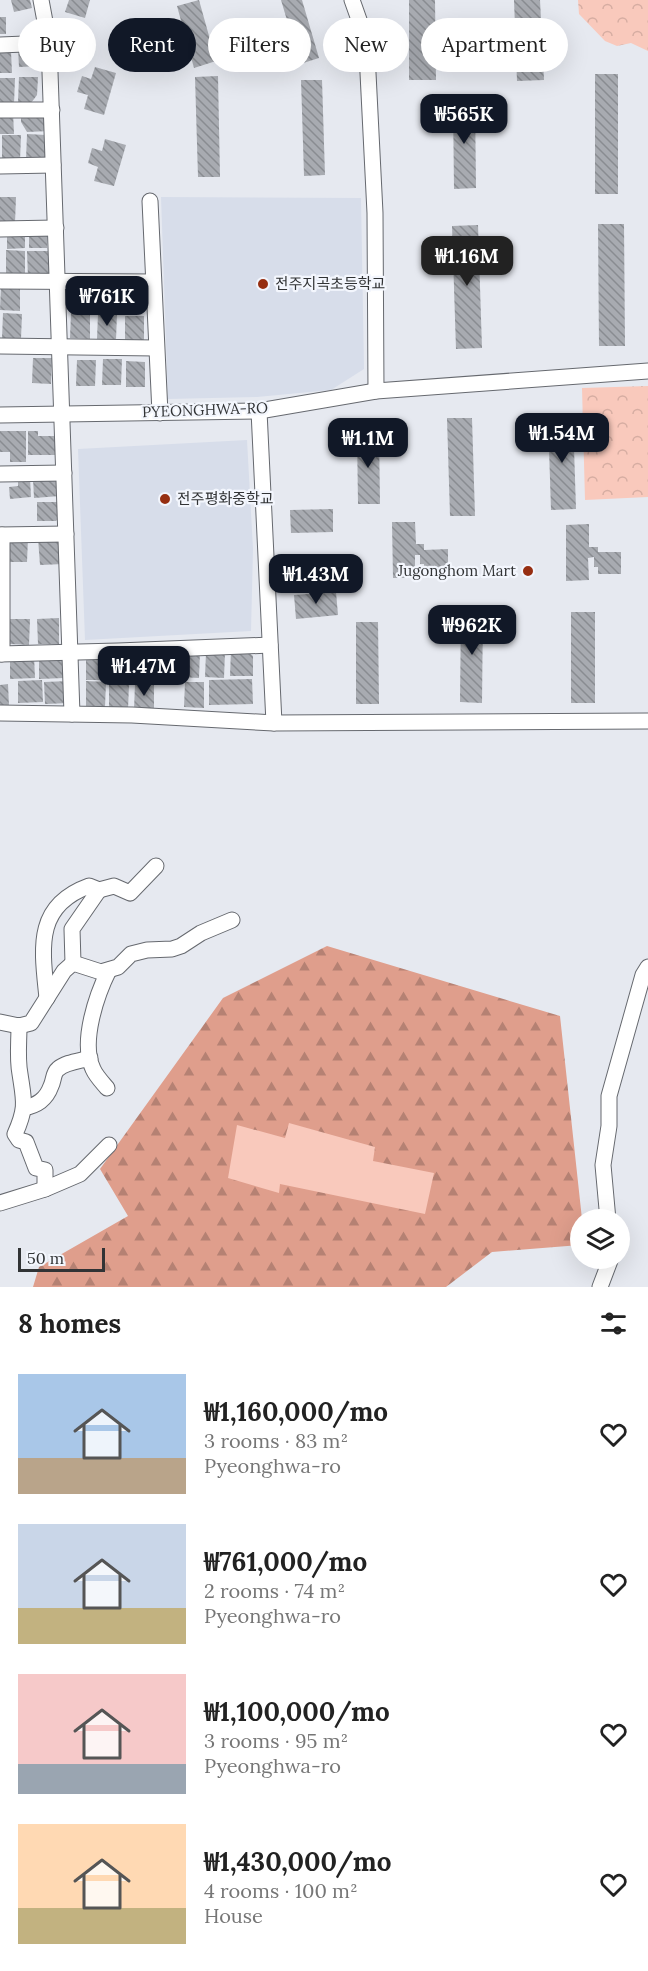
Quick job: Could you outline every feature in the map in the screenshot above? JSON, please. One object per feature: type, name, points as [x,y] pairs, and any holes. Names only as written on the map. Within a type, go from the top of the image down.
[{"type":"street","points":[[41,0],[44,18]]},
{"type":"street","points":[[352,0],[363,31],[367,53],[375,213],[376,391]]},
{"type":"street","points":[[0,45],[18,44]]},
{"type":"street","points":[[50,72],[72,714]]},
{"type":"street","points":[[0,110],[52,110]]},
{"type":"street","points":[[0,166],[53,165]]},
{"type":"street","points":[[150,201],[160,413]]},
{"type":"street","points":[[0,229],[56,228]]},
{"type":"street","points":[[0,281],[153,282]]},
{"type":"street","points":[[0,346],[156,348]]},
{"type":"street","name":"PYEONGHWA-RO","points":[[0,415],[259,411],[376,391],[648,371]]},
{"type":"street","points":[[259,411],[274,723]]},
{"type":"street","points":[[0,474],[64,473]]},
{"type":"street","points":[[66,534],[1,535],[1,654],[270,645]]},
{"type":"street","points":[[0,713],[132,715],[274,723],[648,721]]},
{"type":"street","points":[[47,998],[43,945],[50,915],[72,892],[89,886],[99,890],[114,886],[130,893],[156,866]]},
{"type":"street","points":[[74,963],[72,929],[99,890]]},
{"type":"street","points":[[74,963],[101,972],[109,970],[118,967],[131,954],[181,946],[201,933],[232,920]]},
{"type":"street","points":[[0,1023],[19,1026],[31,1023],[64,971],[74,963]]},
{"type":"street","points":[[607,1209],[603,1165],[609,1126],[609,1096],[643,975],[648,967]]},
{"type":"street","points":[[107,1088],[93,1069],[88,1039],[97,993],[109,970]]},
{"type":"street","points":[[19,1026],[19,1073],[24,1090],[24,1108],[15,1134],[19,1140],[26,1142],[36,1168],[45,1170],[45,1189]]},
{"type":"street","points":[[24,1108],[37,1105],[45,1097],[59,1068],[90,1058]]},
{"type":"street","points":[[0,1203],[45,1189],[80,1174],[109,1145]]},
{"type":"street","points":[[600,1287],[607,1269]]},
{"type":"shaded area","name":"전주지곡초등학교","points":[[161,197],[361,198],[364,369],[331,390],[257,397],[168,399]]},
{"type":"shaded area","name":"전주평화중학교","points":[[247,440],[253,549],[251,631],[85,640],[78,449]]},
{"type":"green space","points":[[578,0],[648,0],[648,51],[631,43],[617,46],[605,41],[579,14]]},
{"type":"green space","points":[[648,386],[648,497],[585,500],[582,388]]},
{"type":"green space","points":[[327,946],[560,1016],[581,1209],[570,1209],[570,1246],[492,1252],[446,1287],[33,1287],[39,1267],[128,1216],[100,1169],[223,998]]},
{"type":"green space","points":[[289,1123],[375,1147],[373,1161],[434,1173],[425,1214],[280,1184],[279,1193],[228,1178],[237,1125],[285,1138]]},
{"type":"building","points":[[11,0],[30,0],[32,8],[14,12]]},
{"type":"building","points":[[69,0],[90,0],[85,18],[65,12]]},
{"type":"building","points":[[199,0],[208,32],[208,64],[196,67],[196,18],[180,18],[177,6]]},
{"type":"building","points":[[281,0],[302,0],[307,18],[286,18]]},
{"type":"building","points":[[409,0],[435,0],[435,18],[421,18],[421,72],[436,72],[436,80],[409,80]]},
{"type":"building","points":[[514,0],[540,0],[541,18],[515,18]]},
{"type":"building","points":[[0,17],[6,17],[6,34],[0,34]]},
{"type":"building","points":[[311,31],[319,58],[311,61]]},
{"type":"building","points":[[0,51],[11,51],[12,73],[0,73]]},
{"type":"building","points":[[96,67],[116,73],[104,115],[84,109],[88,95],[77,92],[82,76],[91,79],[93,72],[96,72]]},
{"type":"building","points":[[517,72],[544,72],[544,80],[517,81]]},
{"type":"building","points":[[595,74],[618,74],[618,194],[595,194]]},
{"type":"building","points":[[218,76],[220,177],[198,177],[195,77]]},
{"type":"building","points":[[19,77],[38,77],[37,95],[31,103],[18,102]]},
{"type":"building","points":[[0,78],[15,78],[14,104],[0,103]]},
{"type":"building","points":[[301,80],[322,80],[325,175],[304,176]]},
{"type":"building","points":[[453,101],[475,101],[476,188],[454,189]]},
{"type":"building","points":[[13,112],[14,134],[0,134],[0,113]]},
{"type":"building","points":[[21,112],[44,113],[50,131],[27,132],[21,122]]},
{"type":"building","points":[[27,134],[46,135],[46,160],[26,160]]},
{"type":"building","points":[[2,135],[21,135],[20,161],[2,160]]},
{"type":"building","points":[[105,139],[126,145],[114,186],[94,181],[98,167],[88,163],[92,148],[102,151]]},
{"type":"building","points":[[0,197],[16,197],[15,223],[0,222]]},
{"type":"building","points":[[598,224],[624,224],[625,346],[599,346]]},
{"type":"building","points":[[478,225],[482,348],[456,349],[452,226]]},
{"type":"building","points":[[7,231],[25,231],[25,248],[7,249]]},
{"type":"building","points":[[29,231],[47,231],[47,248],[29,248]]},
{"type":"building","points":[[6,250],[25,251],[25,276],[6,276]]},
{"type":"building","points":[[27,251],[49,251],[50,272],[45,277],[28,278]]},
{"type":"building","points":[[1,285],[20,285],[20,311],[0,310]]},
{"type":"building","points":[[71,285],[90,285],[89,311],[70,311]]},
{"type":"building","points":[[98,285],[117,286],[117,311],[97,311]]},
{"type":"building","points":[[126,285],[145,286],[145,311],[125,311]]},
{"type":"building","points":[[3,313],[22,314],[21,339],[2,339]]},
{"type":"building","points":[[71,313],[90,313],[90,339],[70,338]]},
{"type":"building","points":[[98,314],[117,314],[116,340],[97,339]]},
{"type":"building","points":[[125,316],[144,316],[144,342],[125,341]]},
{"type":"building","points":[[33,358],[52,358],[51,384],[32,383]]},
{"type":"building","points":[[103,359],[122,359],[121,385],[102,385]]},
{"type":"building","points":[[77,360],[96,360],[95,386],[76,386]]},
{"type":"building","points":[[126,361],[145,362],[145,387],[126,387]]},
{"type":"building","points":[[447,418],[472,418],[475,516],[450,516]]},
{"type":"building","points":[[573,418],[576,509],[551,510],[548,419]]},
{"type":"building","points":[[0,431],[26,431],[26,462],[10,462],[10,452],[0,452]]},
{"type":"building","points":[[28,431],[38,431],[38,436],[57,436],[57,455],[28,455]]},
{"type":"building","points":[[357,433],[379,433],[380,504],[358,504]]},
{"type":"building","points":[[30,477],[31,497],[10,499],[9,487],[18,486],[18,478]]},
{"type":"building","points":[[33,478],[55,478],[60,483],[60,496],[34,498]]},
{"type":"building","points":[[37,502],[59,502],[59,518],[56,521],[37,521]]},
{"type":"building","points":[[333,509],[333,532],[291,533],[290,510]]},
{"type":"building","points":[[392,522],[415,522],[416,544],[424,544],[424,550],[448,549],[448,572],[424,572],[424,564],[420,564],[420,555],[415,555],[415,578],[393,578]]},
{"type":"building","points":[[589,524],[589,547],[598,547],[598,552],[621,552],[621,574],[598,574],[598,567],[594,567],[594,557],[588,558],[589,580],[566,581],[566,525]]},
{"type":"building","points":[[56,537],[63,543],[64,564],[40,565],[38,538]]},
{"type":"building","points":[[5,538],[28,538],[27,562],[5,562]]},
{"type":"building","points":[[336,592],[338,615],[296,619],[294,595]]},
{"type":"building","points":[[461,609],[483,609],[482,703],[460,702]]},
{"type":"building","points":[[571,612],[595,612],[595,703],[571,703]]},
{"type":"building","points":[[59,618],[59,644],[38,644],[37,619]]},
{"type":"building","points":[[10,619],[30,619],[29,645],[10,644]]},
{"type":"building","points":[[356,622],[378,622],[379,704],[356,704]]},
{"type":"building","points":[[231,650],[246,650],[253,656],[253,676],[230,676]]},
{"type":"building","points":[[181,652],[200,652],[199,678],[180,677]]},
{"type":"building","points":[[206,652],[225,652],[224,678],[205,677]]},
{"type":"building","points":[[86,654],[105,655],[105,680],[86,680]]},
{"type":"building","points":[[158,654],[177,654],[177,680],[158,679]]},
{"type":"building","points":[[110,655],[129,655],[128,681],[109,681]]},
{"type":"building","points":[[135,655],[154,656],[153,681],[134,681]]},
{"type":"building","points":[[34,656],[35,678],[10,679],[10,657]]},
{"type":"building","points":[[63,656],[64,678],[39,679],[39,657]]},
{"type":"building","points":[[252,679],[253,704],[209,705],[209,680]]},
{"type":"building","points":[[42,680],[43,702],[18,703],[18,681]]},
{"type":"building","points":[[69,681],[70,703],[45,704],[44,682]]},
{"type":"building","points":[[86,681],[106,682],[105,707],[86,707]]},
{"type":"building","points":[[185,682],[204,682],[204,708],[184,707]]},
{"type":"building","points":[[8,684],[9,706],[0,707],[0,685]]},
{"type":"building","points":[[109,684],[129,684],[128,710],[109,710]]},
{"type":"building","points":[[135,684],[154,685],[154,710],[134,710]]},
{"type":"place","name":"전주지곡초등학교","points":[[263,284]]},
{"type":"place","name":"전주평화중학교","points":[[165,499]]},
{"type":"place","name":"Jugonghom Mart","points":[[528,571]]}]
